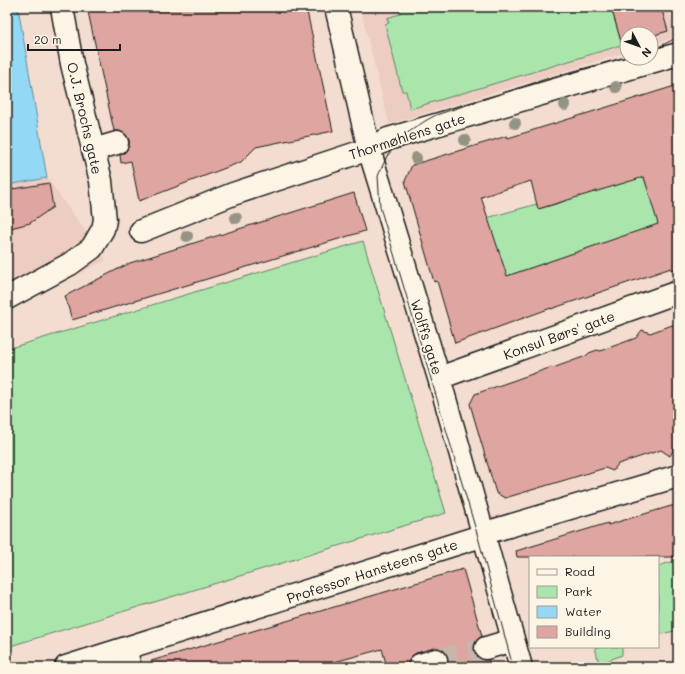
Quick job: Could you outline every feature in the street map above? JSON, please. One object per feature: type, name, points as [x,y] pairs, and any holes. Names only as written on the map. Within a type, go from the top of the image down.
[{"type":"street","name":"O.J. Brochs gate","points":[[7,298],[70,264],[92,248],[103,229],[106,220],[105,206],[72,64],[62,7]]},
{"type":"street","name":"Wolffs gate","points":[[336,7],[369,148],[485,533],[521,667]]},
{"type":"street","name":"Thormøhlens gate","points":[[141,231],[233,194],[369,148],[388,139],[678,54]]},
{"type":"street","points":[[93,150],[117,143]]},
{"type":"street","name":"Konsul Børs' gate","points":[[439,378],[678,292]]},
{"type":"street","name":"Professor Hansteens gate","points":[[66,667],[128,658],[478,537],[485,533],[678,476]]},
{"type":"street","points":[[486,648],[513,640]]},
{"type":"shaded area","points":[[360,7],[668,7],[676,37],[659,42],[659,26],[619,26],[619,54],[389,124]]},
{"type":"shaded area","points":[[47,178],[106,260],[7,310],[7,185]]},
{"type":"green space","points":[[399,7],[611,7],[619,35],[619,46],[410,109],[406,91],[402,91],[385,24],[389,23],[387,18],[400,14]]},
{"type":"green space","points":[[640,165],[647,187],[662,201],[676,219],[475,287],[487,218],[537,204],[539,209],[563,202],[556,177]]},
{"type":"green space","points":[[363,241],[446,513],[7,647],[7,349]]},
{"type":"green space","points":[[678,560],[678,630],[659,635],[659,566]]},
{"type":"green space","points":[[595,648],[622,648],[622,655],[599,664]]},
{"type":"water","points":[[7,7],[18,7],[47,178],[7,185]]},
{"type":"building","points":[[87,7],[306,7],[333,131],[256,147],[241,162],[139,201],[131,161],[121,163],[120,155],[126,151],[129,146],[129,140],[125,134],[120,131],[114,131]]},
{"type":"building","points":[[611,7],[661,7],[668,31],[659,34],[659,26],[619,26],[619,35]]},
{"type":"building","points":[[678,85],[678,269],[671,270],[671,268],[551,308],[455,343],[437,281],[434,282],[405,181],[412,165],[507,136],[508,138]],"holes":[[[644,177],[658,224],[507,276],[481,197],[531,181],[538,209]]]},
{"type":"building","points":[[49,183],[53,207],[30,223],[7,229],[7,190]]},
{"type":"building","points":[[354,193],[365,231],[72,320],[65,296],[130,263]]},
{"type":"building","points":[[678,323],[678,441],[670,456],[661,450],[618,464],[613,471],[605,468],[505,498],[496,493],[470,404],[475,394],[552,367],[553,368],[586,356],[597,350],[600,351],[636,338],[642,330],[650,333]]},
{"type":"building","points":[[678,504],[678,557],[517,557],[516,551],[608,523],[608,525]]},
{"type":"building","points":[[463,569],[482,636],[474,645],[474,651],[478,657],[483,660],[489,660],[491,667],[446,667],[448,656],[444,651],[438,648],[416,653],[411,657],[408,667],[387,667],[382,649],[316,667],[152,667],[151,661]]},
{"type":"tunnel","points":[[436,660],[486,648]]},
{"type":"tram line","points":[[659,47],[678,37]]},
{"type":"tram line","points":[[513,667],[478,537],[380,207],[378,176],[387,156],[406,134],[436,115],[555,76],[619,59]]}]
